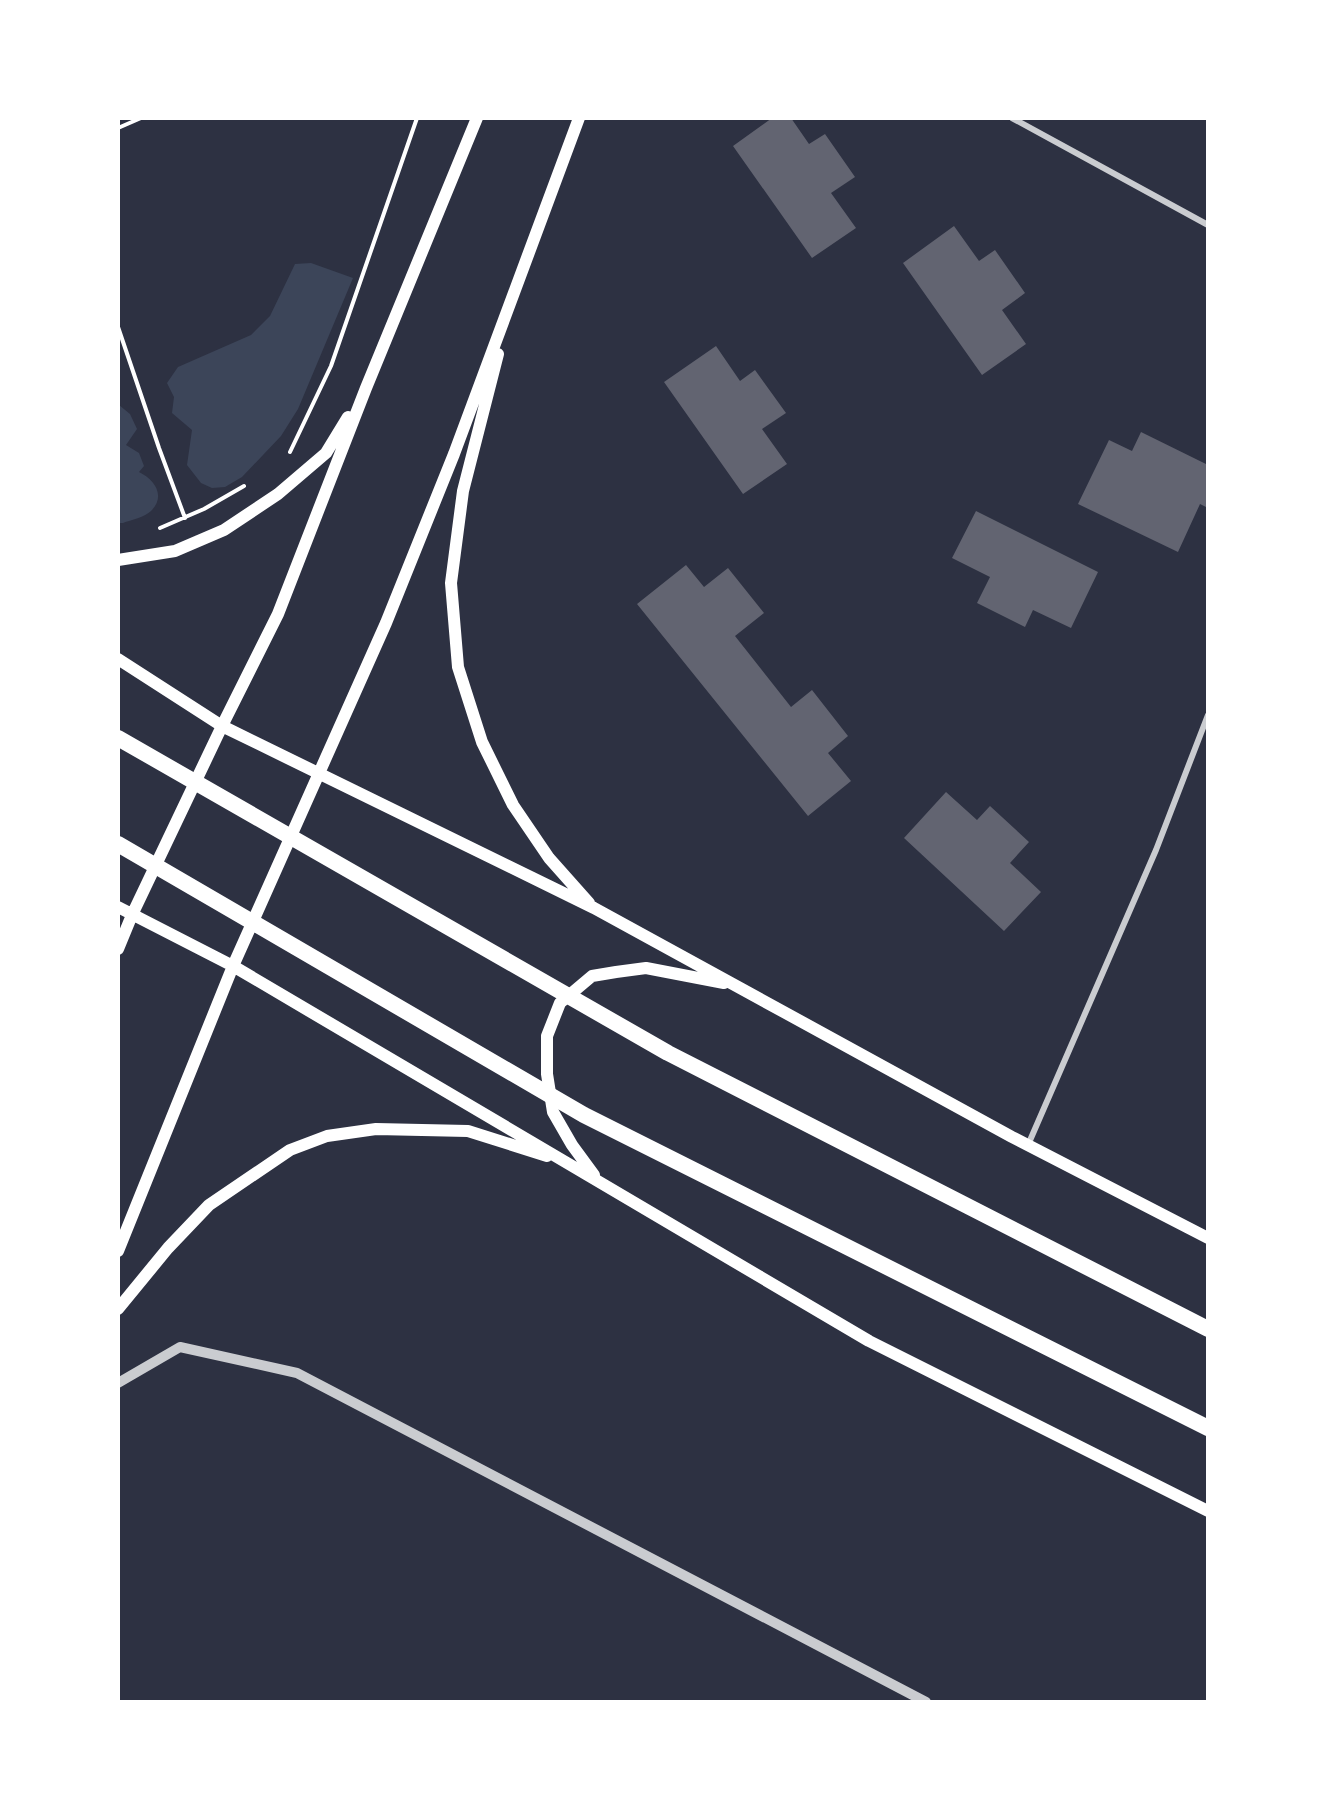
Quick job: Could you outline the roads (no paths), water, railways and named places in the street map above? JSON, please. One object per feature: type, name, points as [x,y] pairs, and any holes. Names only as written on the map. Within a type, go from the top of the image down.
[{"type":"highway","points":[[118,738],[668,1053],[1208,1329]]},
{"type":"highway","points":[[118,844],[584,1115],[1208,1428]]},
{"type":"main road","points":[[118,949],[222,726],[278,614],[366,388],[477,118]]},
{"type":"main road","points":[[118,1251],[233,966],[391,613],[454,454],[579,118]]},
{"type":"main road","points":[[518,278],[463,491],[451,583],[458,667],[482,742],[513,806],[549,858],[594,908]]},
{"type":"main road","points":[[118,560],[175,551],[224,530],[278,494],[326,453],[366,388]]},
{"type":"main road","points":[[118,659],[222,726],[594,908],[1029,1145],[1208,1238]]},
{"type":"main road","points":[[118,907],[233,966],[869,1341],[1208,1511]]},
{"type":"main road","points":[[598,1181],[572,1145],[553,1112],[547,1074],[547,1036],[560,1003],[592,976],[646,968],[735,984]]},
{"type":"main road","points":[[118,1309],[168,1248],[209,1205],[290,1150],[327,1136],[376,1129],[468,1131],[569,1163]]},
{"type":"street","points":[[1012,118],[1208,225]]},
{"type":"street","points":[[1029,1145],[1156,850],[1208,715]]},
{"type":"street","points":[[118,1383],[180,1347],[297,1373],[926,1701]]}]
